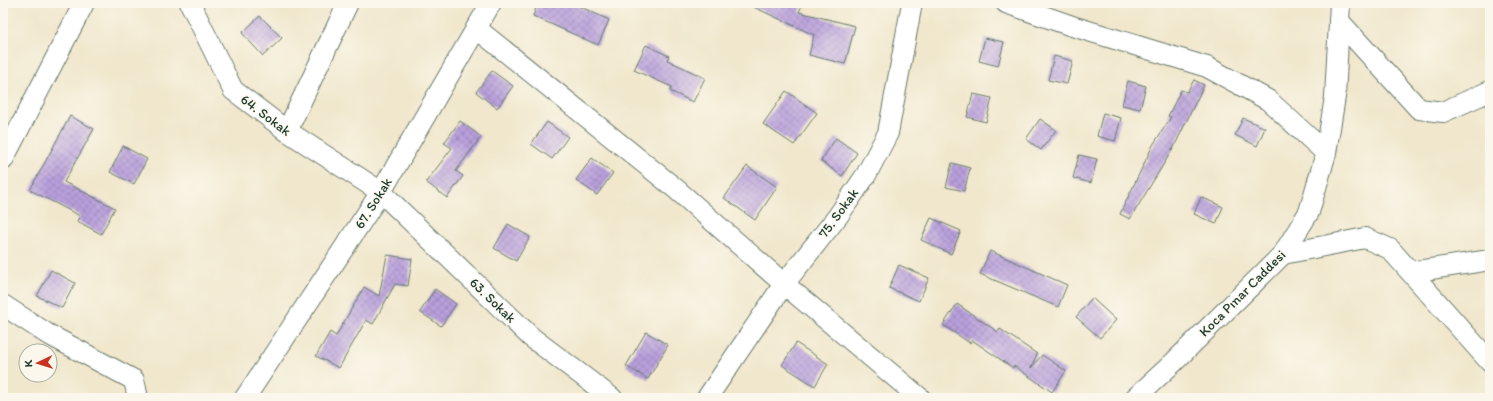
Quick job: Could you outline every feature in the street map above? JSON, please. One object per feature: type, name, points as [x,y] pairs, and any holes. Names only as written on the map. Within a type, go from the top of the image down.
[{"type":"street","points":[[3,160],[84,3]]},
{"type":"street","name":"64. Sokak","points":[[190,3],[233,90],[287,131],[381,192]]},
{"type":"street","points":[[287,131],[348,3]]},
{"type":"street","name":"67. Sokak","points":[[245,398],[381,192],[491,3]]},
{"type":"street","name":"75. Sokak","points":[[707,398],[784,284],[838,216],[866,175],[888,133],[912,3]]},
{"type":"street","points":[[1006,3],[1072,26],[1207,67],[1268,100],[1326,153]]},
{"type":"street","points":[[1339,12],[1419,109],[1443,112],[1490,91]]},
{"type":"street","name":"Koca Pınar Caddesi","points":[[1135,398],[1174,363],[1283,254],[1309,212],[1326,153],[1335,97],[1339,12]]},
{"type":"street","points":[[476,28],[676,189],[784,284],[920,398]]},
{"type":"street","name":"63. Sokak","points":[[381,192],[531,337],[612,398]]},
{"type":"street","points":[[1283,254],[1365,238],[1390,249],[1490,362]]},
{"type":"street","points":[[1411,272],[1490,260]]},
{"type":"street","points":[[3,305],[46,333],[134,380],[138,398]]},
{"type":"building","points":[[538,3],[572,3],[609,20],[598,45],[533,16]]},
{"type":"building","points":[[745,3],[803,3],[799,12],[855,26],[845,64],[809,55],[814,35]]},
{"type":"building","points":[[260,16],[282,38],[263,56],[242,33]]},
{"type":"building","points":[[985,38],[1004,42],[998,66],[979,61]]},
{"type":"building","points":[[646,45],[669,56],[667,60],[705,78],[693,102],[670,91],[672,87],[634,70]]},
{"type":"building","points":[[1054,56],[1073,61],[1067,84],[1048,80]]},
{"type":"building","points":[[492,71],[513,86],[497,108],[476,92]]},
{"type":"building","points":[[1194,80],[1204,85],[1174,147],[1130,219],[1120,214],[1153,145],[1171,117],[1168,116],[1181,90],[1187,92]]},
{"type":"building","points":[[1128,81],[1146,86],[1140,109],[1122,105]]},
{"type":"building","points":[[786,91],[817,113],[794,145],[763,124]]},
{"type":"building","points":[[973,94],[992,98],[986,122],[967,117]]},
{"type":"building","points":[[1103,113],[1121,118],[1115,141],[1097,136]]},
{"type":"building","points":[[70,116],[94,129],[64,182],[115,208],[101,234],[77,221],[80,216],[30,190]]},
{"type":"building","points":[[1243,118],[1265,128],[1257,146],[1235,135]]},
{"type":"building","points":[[1040,119],[1056,130],[1041,150],[1026,139]]},
{"type":"building","points":[[460,121],[481,137],[456,171],[463,176],[447,198],[426,182],[452,148],[444,143]]},
{"type":"building","points":[[547,122],[568,137],[552,159],[531,144]]},
{"type":"building","points":[[836,138],[857,153],[842,176],[821,161]]},
{"type":"building","points":[[123,146],[147,159],[134,184],[110,172]]},
{"type":"building","points":[[1079,155],[1097,159],[1091,183],[1073,178]]},
{"type":"building","points":[[592,158],[613,173],[597,195],[576,180]]},
{"type":"building","points":[[952,163],[970,168],[964,191],[946,187]]},
{"type":"building","points":[[747,166],[777,187],[755,220],[724,198]]},
{"type":"building","points":[[1201,197],[1223,207],[1216,224],[1194,214]]},
{"type":"building","points":[[931,218],[961,231],[951,254],[921,240]]},
{"type":"building","points":[[508,224],[530,237],[516,261],[494,248]]},
{"type":"building","points":[[990,251],[1067,285],[1058,307],[980,274]]},
{"type":"building","points":[[387,255],[412,259],[408,286],[395,284],[373,324],[366,320],[339,368],[316,356],[330,332],[336,336],[364,287],[379,296]]},
{"type":"building","points":[[899,265],[929,278],[919,301],[889,288]]},
{"type":"building","points":[[51,270],[75,283],[62,308],[37,296]]},
{"type":"building","points":[[435,289],[456,304],[441,326],[420,312]]},
{"type":"building","points":[[1092,298],[1116,320],[1100,338],[1076,317]]},
{"type":"building","points":[[957,304],[998,332],[1000,329],[1037,354],[1031,368],[1042,355],[1066,371],[1052,392],[972,340],[970,343],[943,325]]},
{"type":"building","points":[[646,332],[668,345],[648,379],[626,366]]},
{"type":"building","points":[[796,343],[828,364],[815,386],[782,365]]}]
